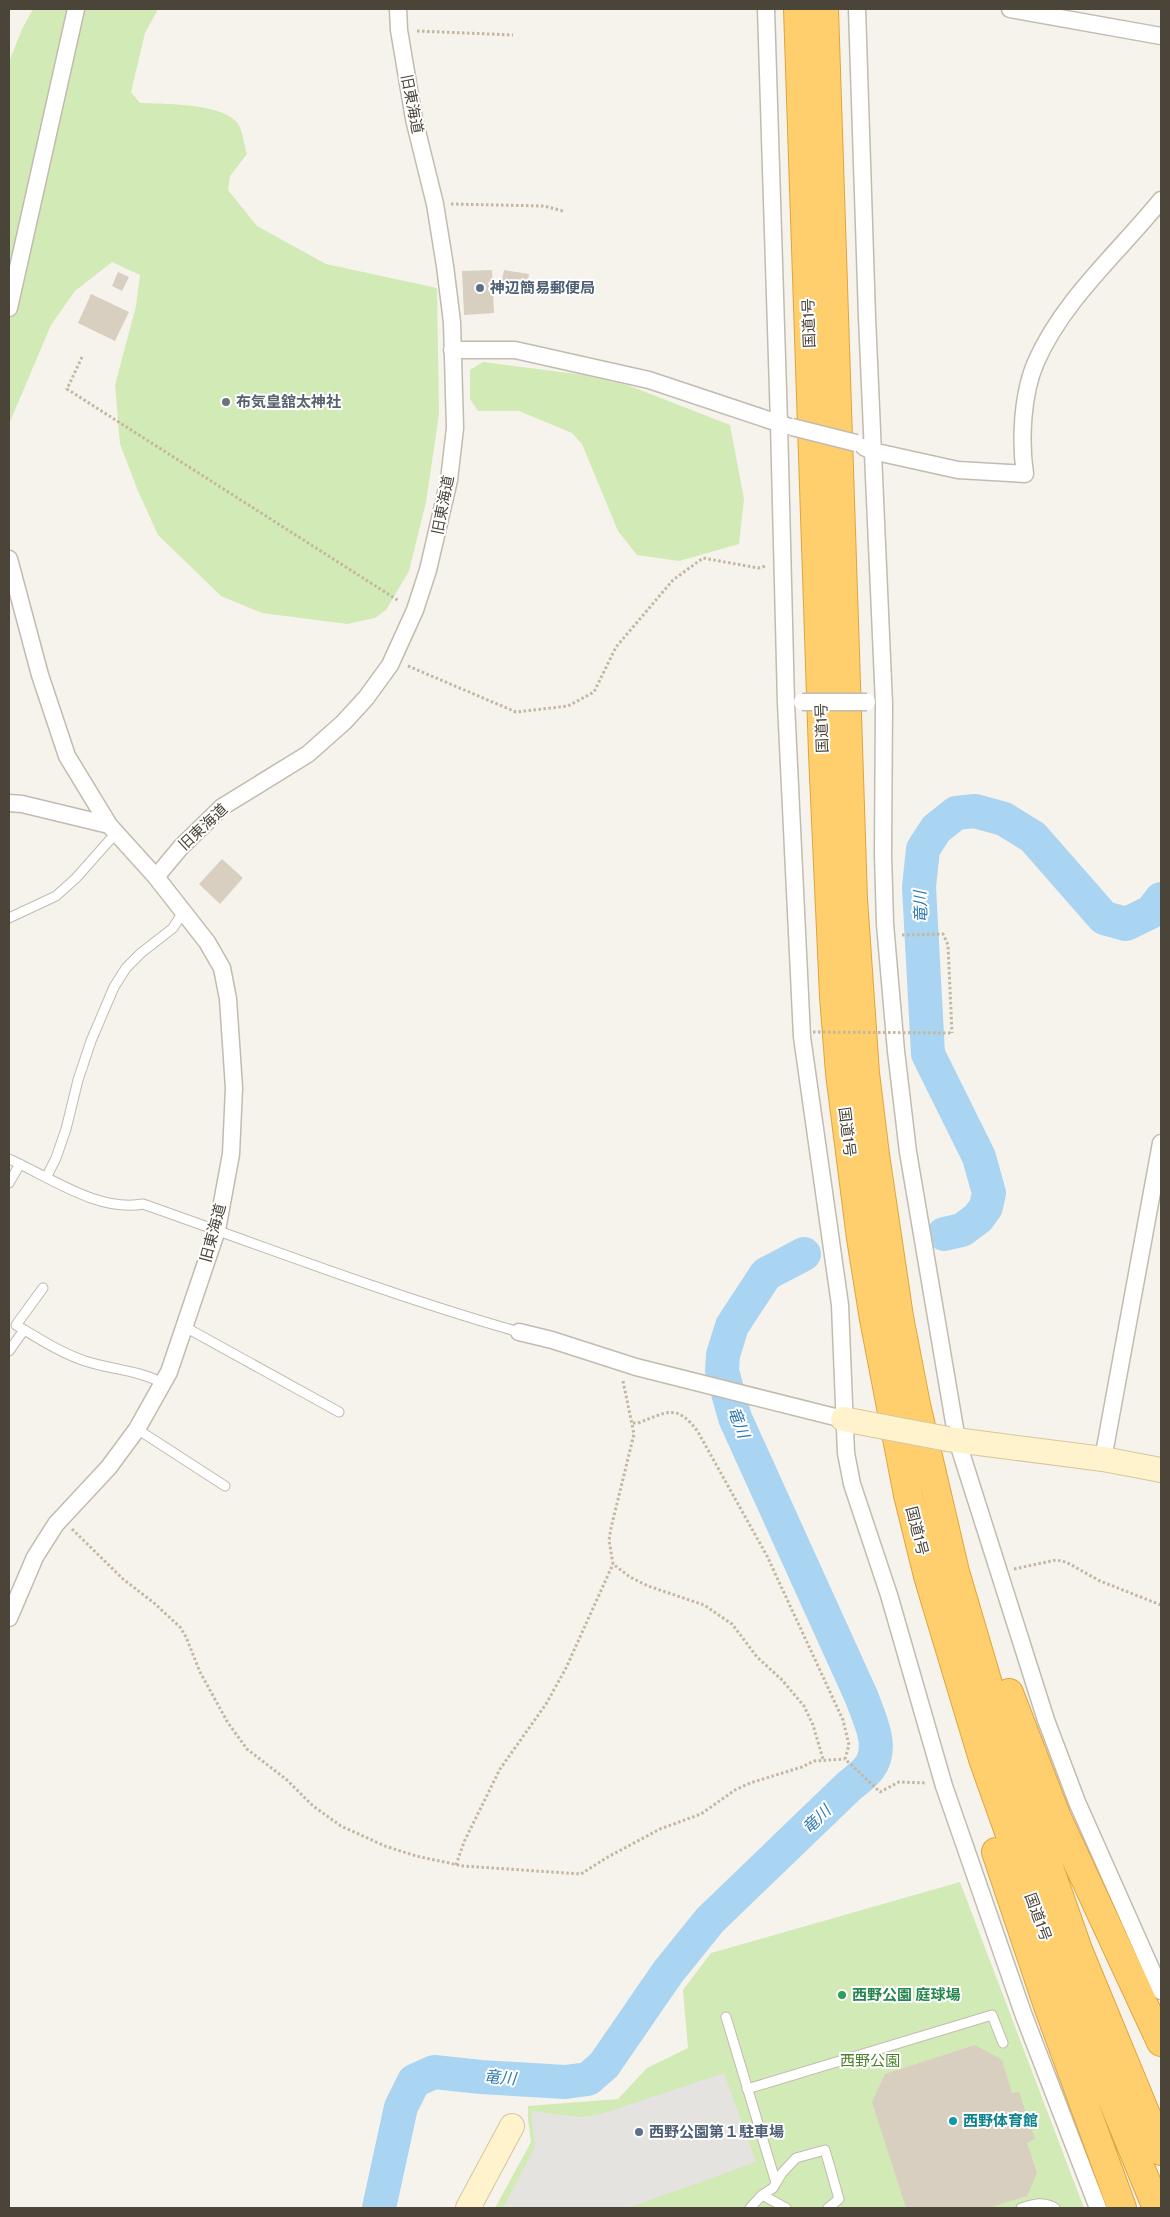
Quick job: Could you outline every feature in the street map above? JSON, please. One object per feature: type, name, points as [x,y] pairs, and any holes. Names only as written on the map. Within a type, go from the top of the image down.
[{"type":"highway","name":"国道1号","points":[[805,10],[847,754],[858,986],[874,1155],[896,1298],[936,1494],[977,1652],[1040,1845],[1078,1950],[1161,2151]]},
{"type":"highway","name":"国道1号","points":[[805,10],[822,744],[840,1073],[861,1238],[876,1329],[908,1496],[953,1663],[1016,1855],[1054,1958],[1157,2208]]},
{"type":"highway","points":[[936,1494],[950,1510],[996,1656],[1057,1818],[1161,2042]]},
{"type":"highway","points":[[908,1496],[904,1537],[975,1787],[1047,2003],[1122,2208]]},
{"type":"street","points":[[9,308],[76,9]]},
{"type":"street","name":"旧東海道","points":[[9,1618],[35,1557],[61,1519],[109,1467],[137,1429],[164,1384],[217,1230],[231,1154],[234,1088],[228,999],[219,960],[156,877],[181,847],[222,807],[308,754],[344,722],[366,698],[390,665],[415,610],[438,535],[449,480],[455,428],[450,296],[435,204],[414,119],[399,30],[398,9]]},
{"type":"street","points":[[766,9],[786,425],[783,562],[794,703],[802,1037],[840,1305],[843,1419],[846,1453],[852,1484],[888,1594],[944,1786],[1024,2016],[1098,2208]]},
{"type":"street","points":[[857,9],[872,451],[884,704],[885,907],[896,1051],[953,1439],[1053,1738],[1081,1811],[1161,1991]]},
{"type":"street","points":[[1010,9],[1161,36]]},
{"type":"street","points":[[452,350],[516,350],[649,380],[786,425],[856,443],[872,451],[958,470],[1025,474],[1022,451],[1023,428],[1027,395],[1035,364],[1058,323],[1161,200]]},
{"type":"street","points":[[9,559],[40,675],[67,756],[113,829],[156,877]]},
{"type":"street","points":[[794,703],[867,702],[884,704]]},
{"type":"street","points":[[9,803],[30,806],[113,829]]},
{"type":"street","points":[[1103,1459],[1161,1143]]},
{"type":"street","points":[[520,1332],[704,1386],[843,1419],[953,1439],[1103,1459],[1161,1470]]},
{"type":"street","points":[[469,2208],[512,2126]]},
{"type":"lane","points":[[9,918],[56,896],[76,878],[113,829]]},
{"type":"lane","points":[[47,1176],[56,1158],[66,1129],[78,1080],[91,1041],[114,987],[126,968],[141,953],[173,928],[183,912]]},
{"type":"lane","points":[[9,1159],[81,1194],[126,1207],[143,1204],[452,1313],[520,1332]]},
{"type":"lane","points":[[9,1184],[20,1164]]},
{"type":"lane","points":[[43,1288],[16,1325],[85,1361],[150,1376],[164,1384]]},
{"type":"lane","points":[[184,1327],[339,1412]]},
{"type":"lane","points":[[9,1351],[24,1330]]},
{"type":"lane","points":[[137,1429],[225,1486]]},
{"type":"lane","points":[[747,2089],[992,2015],[1003,2043]]},
{"type":"lane","points":[[726,2017],[776,2183]]},
{"type":"lane","points":[[750,2208],[762,2195],[773,2188],[796,2158],[825,2150],[839,2199],[828,2208]]},
{"type":"lane","points":[[762,2195],[786,2208]]},
{"type":"lane","points":[[1021,2208],[1046,2203],[1055,2208]]},
{"type":"path","points":[[399,30],[513,35]]},
{"type":"path","points":[[435,204],[544,206],[563,211]]},
{"type":"path","points":[[82,357],[67,389],[415,610]]},
{"type":"path","points":[[390,665],[401,664],[516,712],[568,706],[594,692],[616,647],[673,580],[703,558],[758,568],[783,562]]},
{"type":"path","points":[[813,1032],[952,1034],[948,945],[943,934],[900,935]]},
{"type":"path","points":[[456,1865],[464,1842],[500,1769],[546,1704],[566,1668],[613,1564],[610,1540],[611,1528],[634,1434],[621,1362]]},
{"type":"path","points":[[633,1423],[638,1424],[670,1412],[678,1412],[687,1417],[698,1432],[768,1556],[843,1720],[849,1745],[846,1760]]},
{"type":"path","points":[[61,1519],[123,1580],[175,1621],[186,1637],[200,1672],[228,1723],[247,1749],[287,1780],[313,1806],[341,1826],[385,1846],[416,1856],[456,1865],[510,1871],[581,1874],[606,1858],[660,1829],[701,1814],[735,1790],[823,1759],[846,1760],[880,1792],[899,1782],[918,1781],[944,1786]]},
{"type":"path","points":[[999,1572],[1056,1560],[1066,1562],[1100,1581],[1161,1605]]},
{"type":"path","points":[[613,1564],[630,1577],[648,1586],[704,1605],[732,1624],[757,1657],[782,1680],[804,1706],[813,1725],[823,1759]]},
{"type":"path","points":[[854,1767],[876,1788]]},
{"type":"green space","points":[[33,9],[158,9],[145,33],[131,92],[140,103],[207,108],[231,117],[238,124],[247,154],[230,176],[228,190],[257,226],[326,264],[437,288],[439,414],[426,502],[409,571],[386,610],[375,618],[347,624],[262,613],[221,596],[158,535],[138,491],[120,444],[115,385],[136,306],[140,275],[112,262],[75,291],[51,325],[9,424],[9,62],[22,29]]},
{"type":"green space","points":[[483,362],[584,375],[630,386],[730,425],[744,499],[739,544],[679,561],[637,555],[618,531],[582,444],[572,433],[519,411],[478,411],[470,399],[470,370]]},
{"type":"green space","name":"西野公園","points":[[960,1882],[1084,2208],[495,2208],[531,2142],[528,2106],[618,2099],[647,2068],[688,2048],[683,1990],[711,1953]]},
{"type":"shaded area","name":"西野公園第１駐車場","points":[[724,2073],[756,2162],[628,2208],[503,2208],[535,2147],[531,2111],[579,2117],[598,2115]]},
{"type":"building","points":[[492,270],[494,313],[464,315],[462,271]]},
{"type":"building","points":[[504,270],[529,274],[525,295],[500,290]]},
{"type":"building","points":[[118,272],[129,277],[122,291],[112,286]]},
{"type":"building","points":[[91,294],[129,312],[115,341],[78,323]]},
{"type":"building","points":[[222,859],[243,878],[220,904],[199,884]]},
{"type":"building","name":"西野体育館","points":[[975,2045],[1002,2060],[1012,2093],[1019,2092],[1035,2139],[1027,2143],[1037,2173],[1027,2196],[989,2208],[906,2208],[872,2102],[885,2074]]},
{"type":"waterway","name":"竜川","points":[[944,1234],[962,1230],[978,1218],[986,1207],[989,1193],[979,1157],[928,1054],[919,887],[923,849],[936,829],[956,813],[975,811],[1004,819],[1033,837],[1104,918],[1126,924],[1151,912],[1161,899]]},
{"type":"waterway","name":"竜川","points":[[379,2208],[401,2107],[414,2081],[434,2072],[565,2082],[588,2079],[604,2065],[668,1972],[710,1920],[864,1774],[874,1760],[876,1742],[872,1724],[862,1698],[735,1418],[722,1371],[723,1355],[732,1326],[766,1274],[804,1254]]},
{"type":"place","name":"神辺簡易郵便局","points":[[480,288]]},
{"type":"place","name":"布気皇舘太神社","points":[[226,402]]},
{"type":"place","name":"西野公園 庭球場","points":[[842,1995]]},
{"type":"place","name":"西野体育館","points":[[953,2121]]},
{"type":"place","name":"西野公園第１駐車場","points":[[639,2132]]}]
